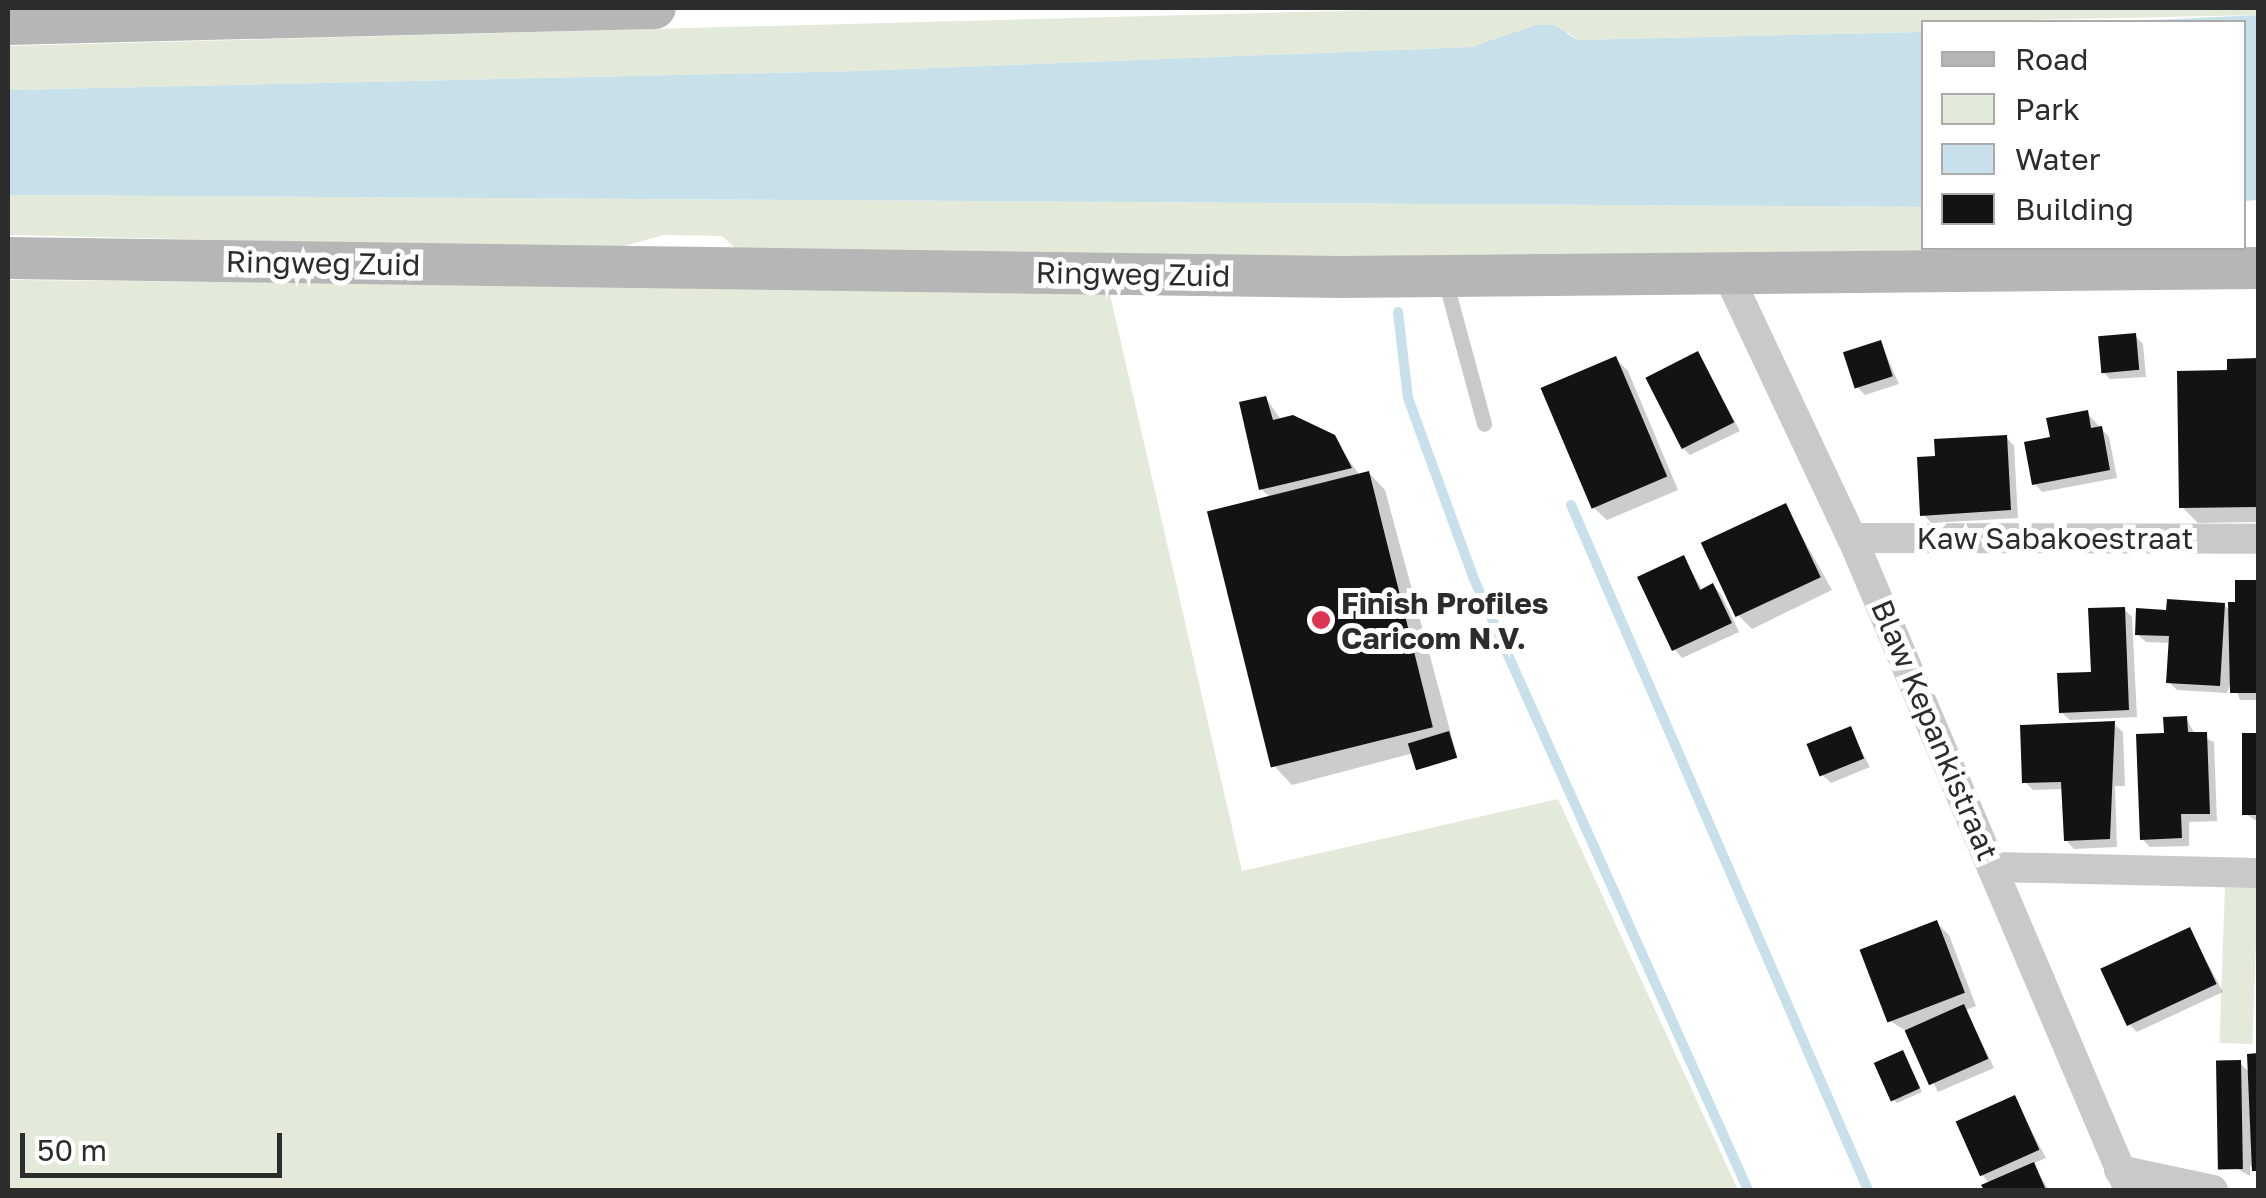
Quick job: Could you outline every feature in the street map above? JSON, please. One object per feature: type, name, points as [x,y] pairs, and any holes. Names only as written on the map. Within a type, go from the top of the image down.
[{"type":"street","points":[[8,24],[214,14],[655,8]]},
{"type":"street","name":"Ringweg Zuid","points":[[8,258],[1444,276],[2258,268]]},
{"type":"street","name":"Blaw Kepankistraat","points":[[1728,275],[1852,538],[1995,867],[2124,1180]]},
{"type":"street","name":"Kaw Sabakoestraat","points":[[1852,538],[2258,538]]},
{"type":"street","points":[[1995,867],[2258,873]]},
{"type":"street","points":[[2124,1180],[2213,1190]]},
{"type":"lane","points":[[1444,276],[1484,424]]},
{"type":"green space","points":[[1451,8],[2258,8],[2258,15],[1921,20],[1921,32],[1577,40],[1569,33],[1513,36],[1472,47],[857,71],[8,90],[8,46]]},
{"type":"green space","points":[[8,195],[1921,207],[1921,250],[2170,251],[1496,260],[736,249],[722,236],[664,235],[613,249],[8,235]]},
{"type":"green space","points":[[8,280],[1109,290],[1242,871],[1558,799],[1738,1190],[8,1190]]},
{"type":"green space","points":[[2225,885],[2258,886],[2252,1044],[2219,1043]]},
{"type":"water","points":[[2258,15],[2258,200],[2246,201],[2246,20],[2154,20]]},
{"type":"water","points":[[1536,25],[1554,25],[1577,40],[1921,32],[1921,207],[8,195],[8,90],[857,71],[1472,47]]},
{"type":"building","points":[[2136,333],[2139,370],[2101,373],[2098,336]]},
{"type":"building","points":[[1881,340],[1893,376],[1855,389],[1843,352]]},
{"type":"building","points":[[1698,351],[1734,422],[1682,449],[1645,378]]},
{"type":"building","points":[[1616,356],[1667,477],[1592,509],[1541,388]]},
{"type":"building","points":[[2258,358],[2258,507],[2179,508],[2177,371],[2227,370],[2227,359]]},
{"type":"building","points":[[1266,396],[1273,420],[1293,415],[1335,435],[1352,468],[1259,490],[1239,402]]},
{"type":"building","points":[[2088,410],[2091,428],[2102,426],[2110,470],[2032,485],[2024,442],[2050,437],[2046,418]]},
{"type":"building","points":[[2007,435],[2011,510],[1920,516],[1917,457],[1935,456],[1934,439]]},
{"type":"building","name":"Finish Profiles Caricom N.V.","points":[[1369,471],[1433,727],[1271,768],[1207,511]]},
{"type":"building","points":[[1786,503],[1821,577],[1735,617],[1701,543]]},
{"type":"building","points":[[1684,555],[1700,590],[1713,583],[1732,623],[1672,651],[1637,577]]},
{"type":"building","points":[[2235,580],[2258,580],[2258,693],[2230,693],[2228,602],[2235,602]]},
{"type":"building","points":[[2167,599],[2225,603],[2220,686],[2166,683],[2169,636],[2135,635],[2136,608],[2166,610]]},
{"type":"building","points":[[2125,607],[2129,710],[2059,713],[2057,673],[2091,672],[2088,608]]},
{"type":"building","points":[[2187,716],[2188,732],[2207,732],[2210,814],[2181,814],[2182,838],[2140,840],[2136,734],[2164,733],[2163,717]]},
{"type":"building","points":[[2115,721],[2110,839],[2064,841],[2061,782],[2022,783],[2020,725]]},
{"type":"building","points":[[1851,726],[1864,758],[1820,776],[1806,744]]},
{"type":"building","points":[[1449,731],[1457,758],[1416,770],[1408,744]]},
{"type":"building","points":[[2242,733],[2258,733],[2258,815],[2242,815]]},
{"type":"building","points":[[1937,920],[1965,993],[1887,1023],[1860,950]]},
{"type":"building","points":[[2190,927],[2217,984],[2127,1026],[2100,969]]},
{"type":"building","points":[[1964,1004],[1988,1059],[1929,1085],[1905,1030]]},
{"type":"building","points":[[1903,1050],[1920,1088],[1891,1101],[1874,1063]]},
{"type":"building","points":[[2258,1053],[2258,1171],[2252,1171],[2247,1054]]},
{"type":"building","points":[[2216,1060],[2241,1060],[2243,1169],[2218,1169]]},
{"type":"building","points":[[2015,1095],[2039,1150],[1980,1176],[1956,1121]]},
{"type":"building","points":[[2034,1162],[2046,1190],[1984,1190],[1981,1185]]},
{"type":"waterway","points":[[1398,312],[1408,398],[1473,577],[1748,1190]]},
{"type":"waterway","points":[[1571,505],[1868,1190]]},
{"type":"place","name":"Finish Profiles Caricom N.V.","points":[[1321,620]]}]
